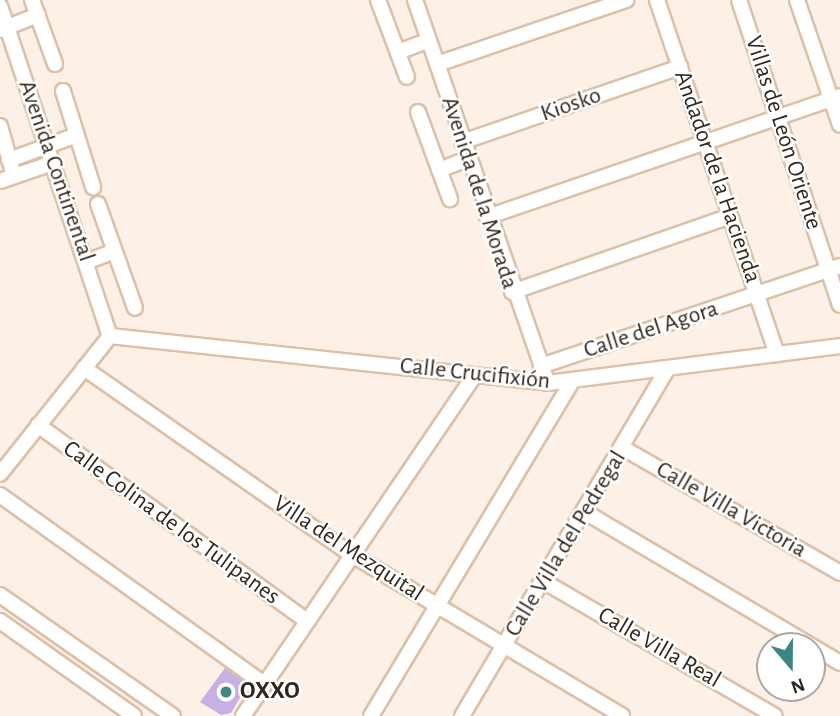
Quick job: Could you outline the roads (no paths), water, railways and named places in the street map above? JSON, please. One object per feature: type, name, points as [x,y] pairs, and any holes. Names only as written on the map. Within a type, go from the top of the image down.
[{"type":"street","points":[[33,0],[55,64]]},
{"type":"street","points":[[378,0],[407,77]]},
{"type":"street","name":"Avenida de la Morada","points":[[415,0],[512,292],[548,383]]},
{"type":"street","points":[[437,64],[626,0]]},
{"type":"street","name":"Andador de la Hacienda","points":[[657,0],[777,354]]},
{"type":"street","name":"Villas de León Oriente","points":[[739,0],[834,268],[840,305]]},
{"type":"street","points":[[797,0],[836,97],[840,125]]},
{"type":"street","name":"Avenida Continental","points":[[0,6],[4,29],[48,146],[110,336]]},
{"type":"street","points":[[4,29],[38,15]]},
{"type":"street","points":[[398,52],[429,40]]},
{"type":"street","name":"Kiosko","points":[[462,142],[680,68]]},
{"type":"street","points":[[63,91],[93,187]]},
{"type":"street","points":[[487,217],[836,97]]},
{"type":"street","points":[[418,112],[450,199]]},
{"type":"street","points":[[0,127],[9,160],[7,178],[53,163]]},
{"type":"street","points":[[9,160],[77,135]]},
{"type":"street","points":[[439,170],[468,159]]},
{"type":"street","points":[[98,204],[135,308]]},
{"type":"street","points":[[512,292],[730,216]]},
{"type":"street","points":[[86,262],[114,251]]},
{"type":"street","name":"Calle del Agora","points":[[541,366],[834,268]]},
{"type":"street","points":[[0,474],[110,336]]},
{"type":"street","name":"Calle Crucifixión","points":[[110,336],[548,383],[840,346]]},
{"type":"street","name":"Villa del Mezquital","points":[[84,368],[349,553],[504,648],[622,716]]},
{"type":"street","name":"Calle Villa del Pedregal","points":[[465,715],[623,448],[666,370]]},
{"type":"street","points":[[243,716],[349,553],[475,375]]},
{"type":"street","points":[[371,716],[572,382]]},
{"type":"street","name":"Calle Colina de los Tulipanes","points":[[38,425],[305,620]]},
{"type":"street","name":"Calle Villa Victoria","points":[[623,448],[840,573]]},
{"type":"street","points":[[0,495],[263,683]]},
{"type":"street","points":[[585,512],[840,663]]},
{"type":"street","name":"Calle Villa Real","points":[[543,581],[775,716]]},
{"type":"street","points":[[0,594],[173,716]]},
{"type":"street","points":[[0,621],[134,716]]},
{"type":"place","name":"OXXO","points":[[226,692]]}]
